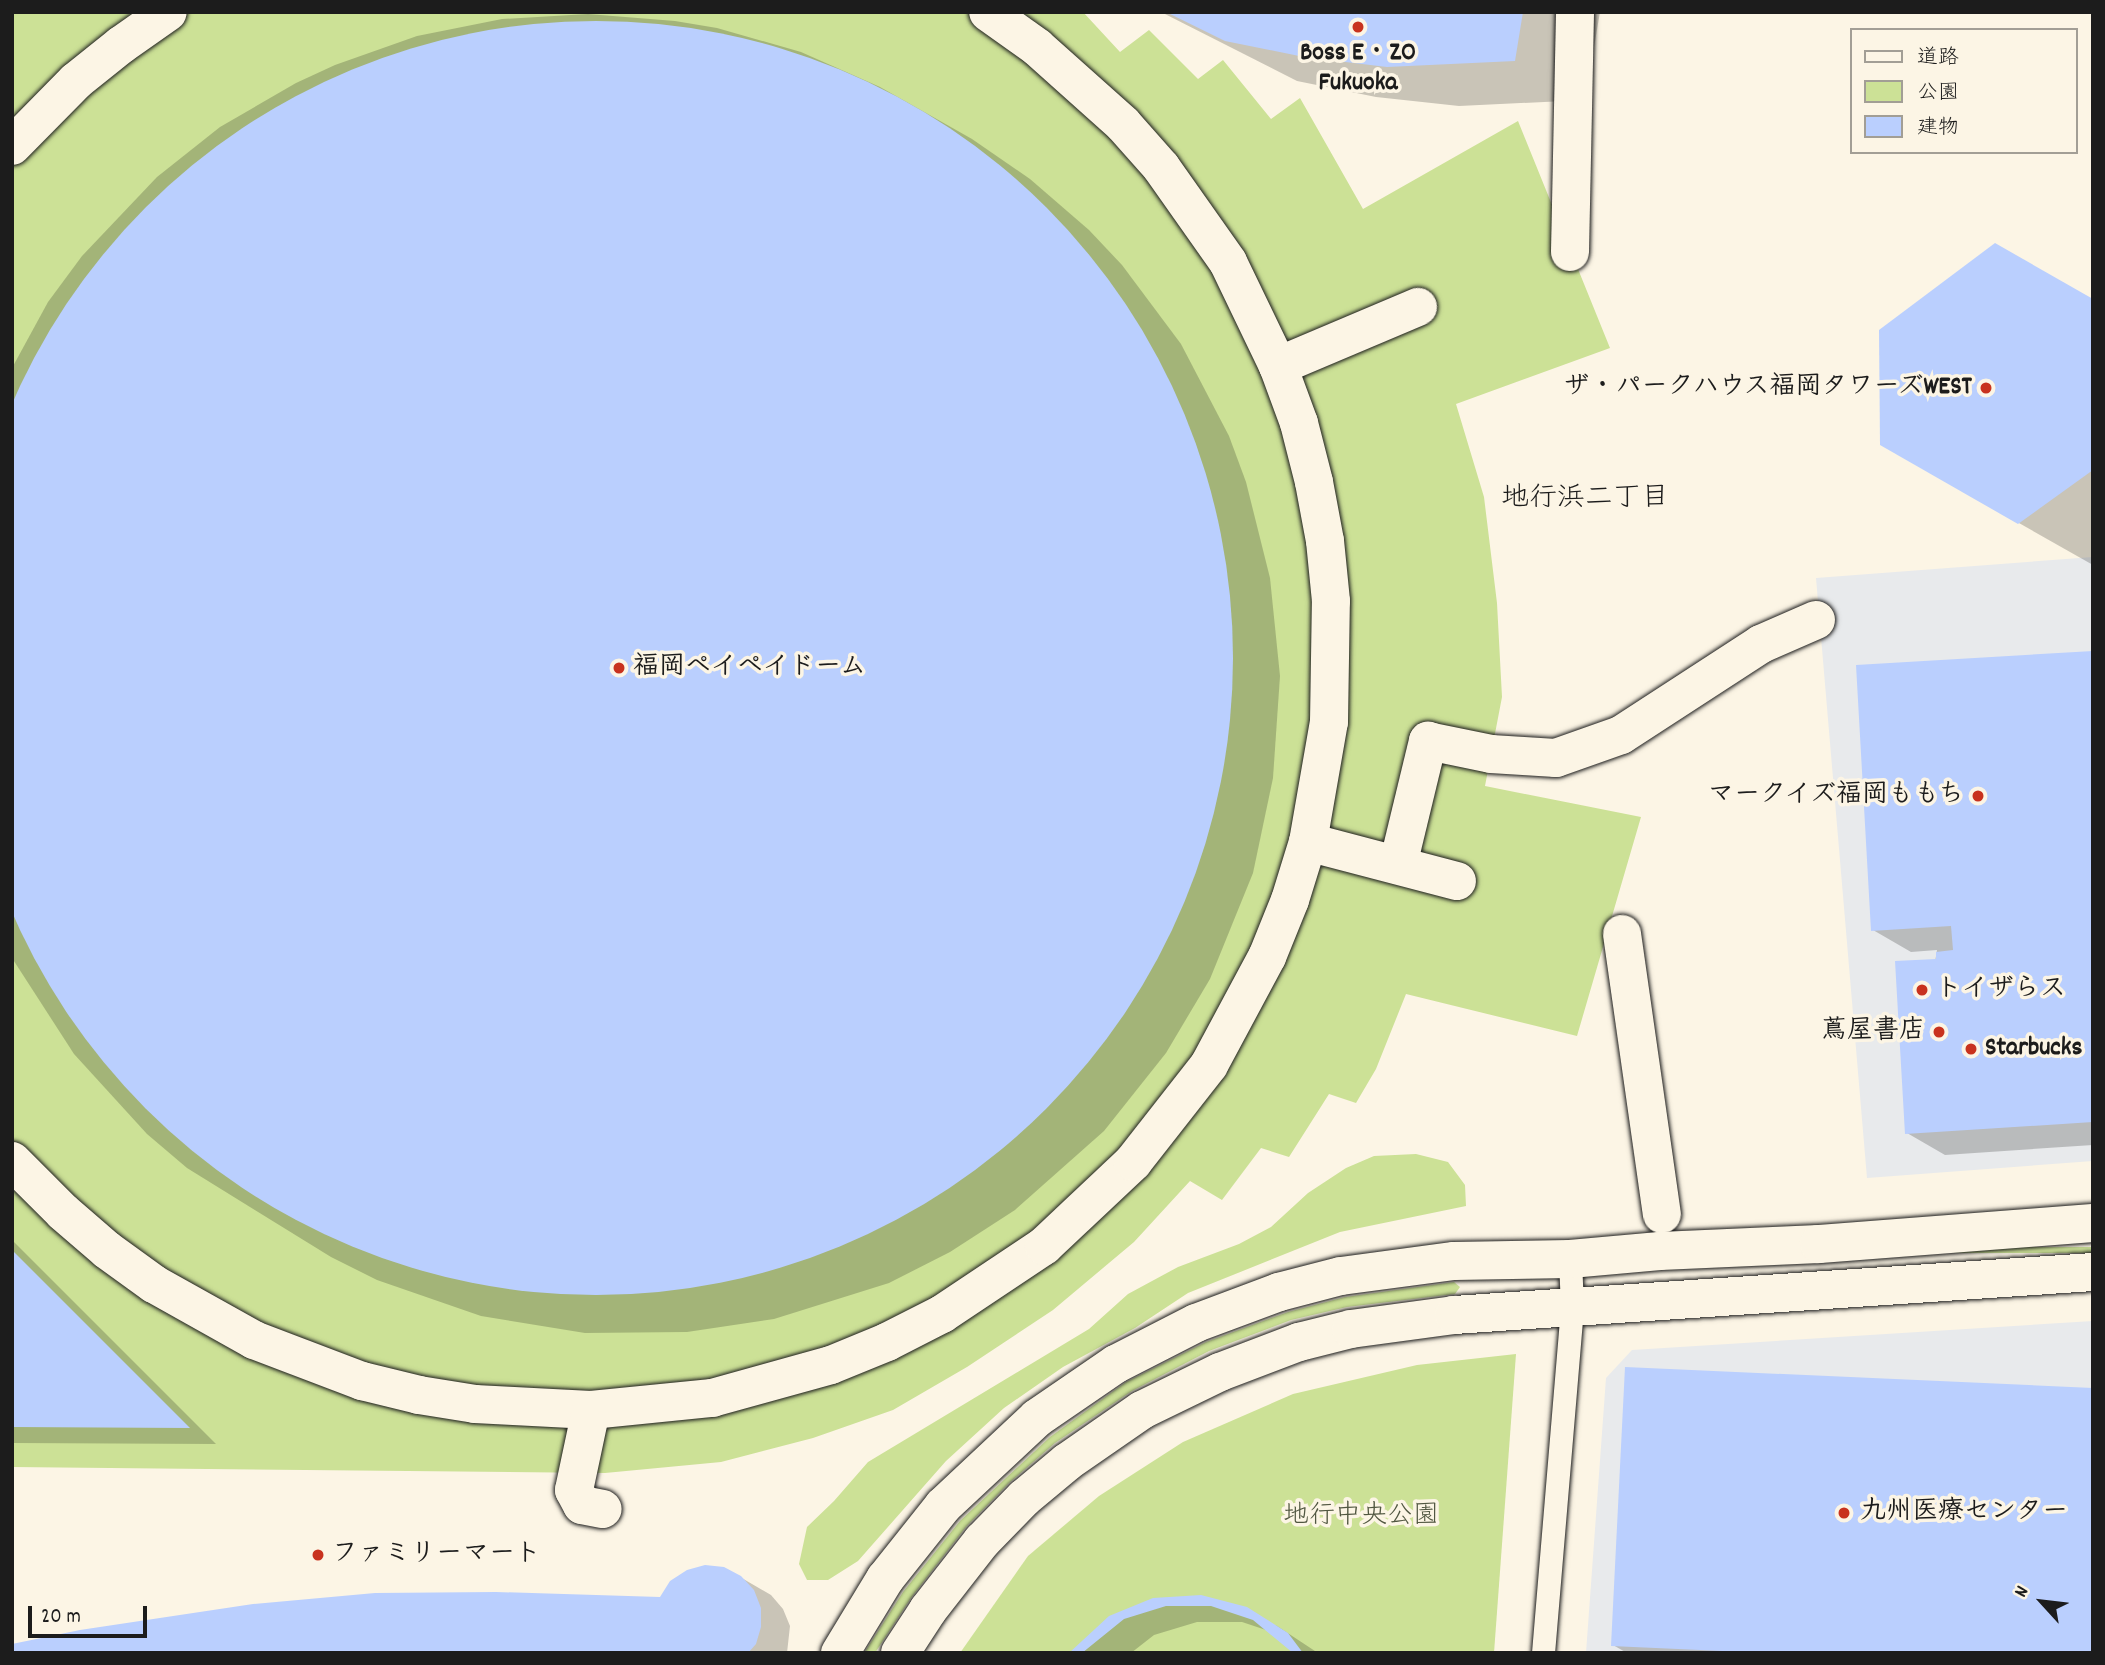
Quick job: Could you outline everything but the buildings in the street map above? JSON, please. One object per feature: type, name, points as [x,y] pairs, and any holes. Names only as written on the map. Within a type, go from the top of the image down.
[{"type":"street","points":[[12,146],[76,81],[121,44],[168,12]]},
{"type":"street","points":[[12,1161],[63,1212],[107,1250],[153,1284],[254,1340],[362,1381],[419,1395],[475,1404],[591,1410],[712,1398],[831,1366],[942,1314],[1044,1246],[1133,1162],[1209,1065],[1267,957],[1308,842],[1329,722],[1331,601],[1314,482],[1299,423],[1278,366],[1228,262],[1161,167],[1081,84],[988,12]]},
{"type":"street","points":[[1570,252],[1575,12]]},
{"type":"street","points":[[1278,366],[1418,307]]},
{"type":"street","points":[[1398,865],[1428,741],[1491,754],[1556,758],[1621,735],[1761,644],[1816,621]]},
{"type":"street","points":[[1308,842],[1457,881]]},
{"type":"street","points":[[1622,934],[1662,1213]]},
{"type":"street","points":[[840,1653],[885,1579],[943,1506],[1037,1418],[1116,1364],[1196,1323],[1279,1292],[1341,1276],[1454,1261],[1570,1259],[2093,1223]]},
{"type":"street","points":[[900,1653],[928,1610],[982,1541],[1024,1498],[1067,1462],[1142,1410],[1220,1372],[1299,1342],[1351,1329],[1454,1315],[2093,1272]]},
{"type":"street","points":[[591,1410],[574,1490],[582,1504],[603,1509]]},
{"type":"lane","points":[[1543,1653],[1573,1307],[1570,1259]]},
{"type":"shaded area","name":"マークイズ福岡ももち","points":[[2093,557],[2093,1161],[1867,1178],[1816,578]]},
{"type":"shaded area","name":"九州医療センター","points":[[2093,1321],[2093,1653],[1586,1653],[1606,1378],[1632,1350]]},
{"type":"green space","name":"福岡ペイペイドーム","points":[[16,12],[1083,12],[1120,52],[1149,30],[1198,79],[1223,60],[1271,119],[1300,98],[1363,209],[1518,121],[1610,348],[1456,404],[1484,497],[1497,603],[1502,697],[1485,786],[1641,817],[1577,1036],[1406,994],[1376,1069],[1356,1103],[1329,1094],[1289,1157],[1261,1148],[1222,1200],[1190,1181],[1134,1242],[1053,1310],[967,1367],[893,1410],[813,1438],[721,1462],[605,1473],[12,1467],[12,15]]},
{"type":"green space","points":[[1416,1154],[1448,1162],[1465,1185],[1466,1206],[1340,1232],[1188,1293],[1135,1328],[1063,1367],[1004,1408],[946,1461],[858,1561],[828,1580],[807,1580],[799,1564],[807,1527],[868,1462],[1089,1329],[1128,1294],[1178,1267],[1239,1244],[1271,1227],[1308,1193],[1346,1168],[1374,1156]]},
{"type":"green space","points":[[1670,1247],[2093,1247],[2093,1253],[1670,1253]]},
{"type":"green space","points":[[1454,1282],[1460,1287],[1455,1294],[1347,1307],[1291,1320],[1209,1351],[1132,1391],[1055,1443],[1009,1483],[966,1527],[911,1598],[875,1653],[864,1653],[903,1592],[960,1521],[1050,1437],[1126,1382],[1206,1342],[1288,1312],[1345,1297]]},
{"type":"green space","name":"地行中央公園","points":[[1516,1354],[1494,1653],[960,1653],[1028,1556],[1099,1496],[1183,1442],[1293,1394],[1417,1365]]},
{"type":"place","name":"Boss E・ZO Fukuoka","points":[[1358,27]]},
{"type":"place","name":"ザ・パークハウス福岡タワーズWEST","points":[[1986,388]]},
{"type":"place","name":"福岡ペイペイドーム","points":[[619,668]]},
{"type":"place","name":"マークイズ福岡ももち","points":[[1978,796]]},
{"type":"place","name":"トイザらス","points":[[1922,990]]},
{"type":"place","name":"蔦屋書店","points":[[1939,1032]]},
{"type":"place","name":"Starbucks","points":[[1971,1049]]},
{"type":"place","name":"九州医療センター","points":[[1844,1513]]},
{"type":"place","name":"ファミリーマート","points":[[318,1555]]},
{"type":"district","name":"地行浜二丁目","points":[[1585,500]]}]
